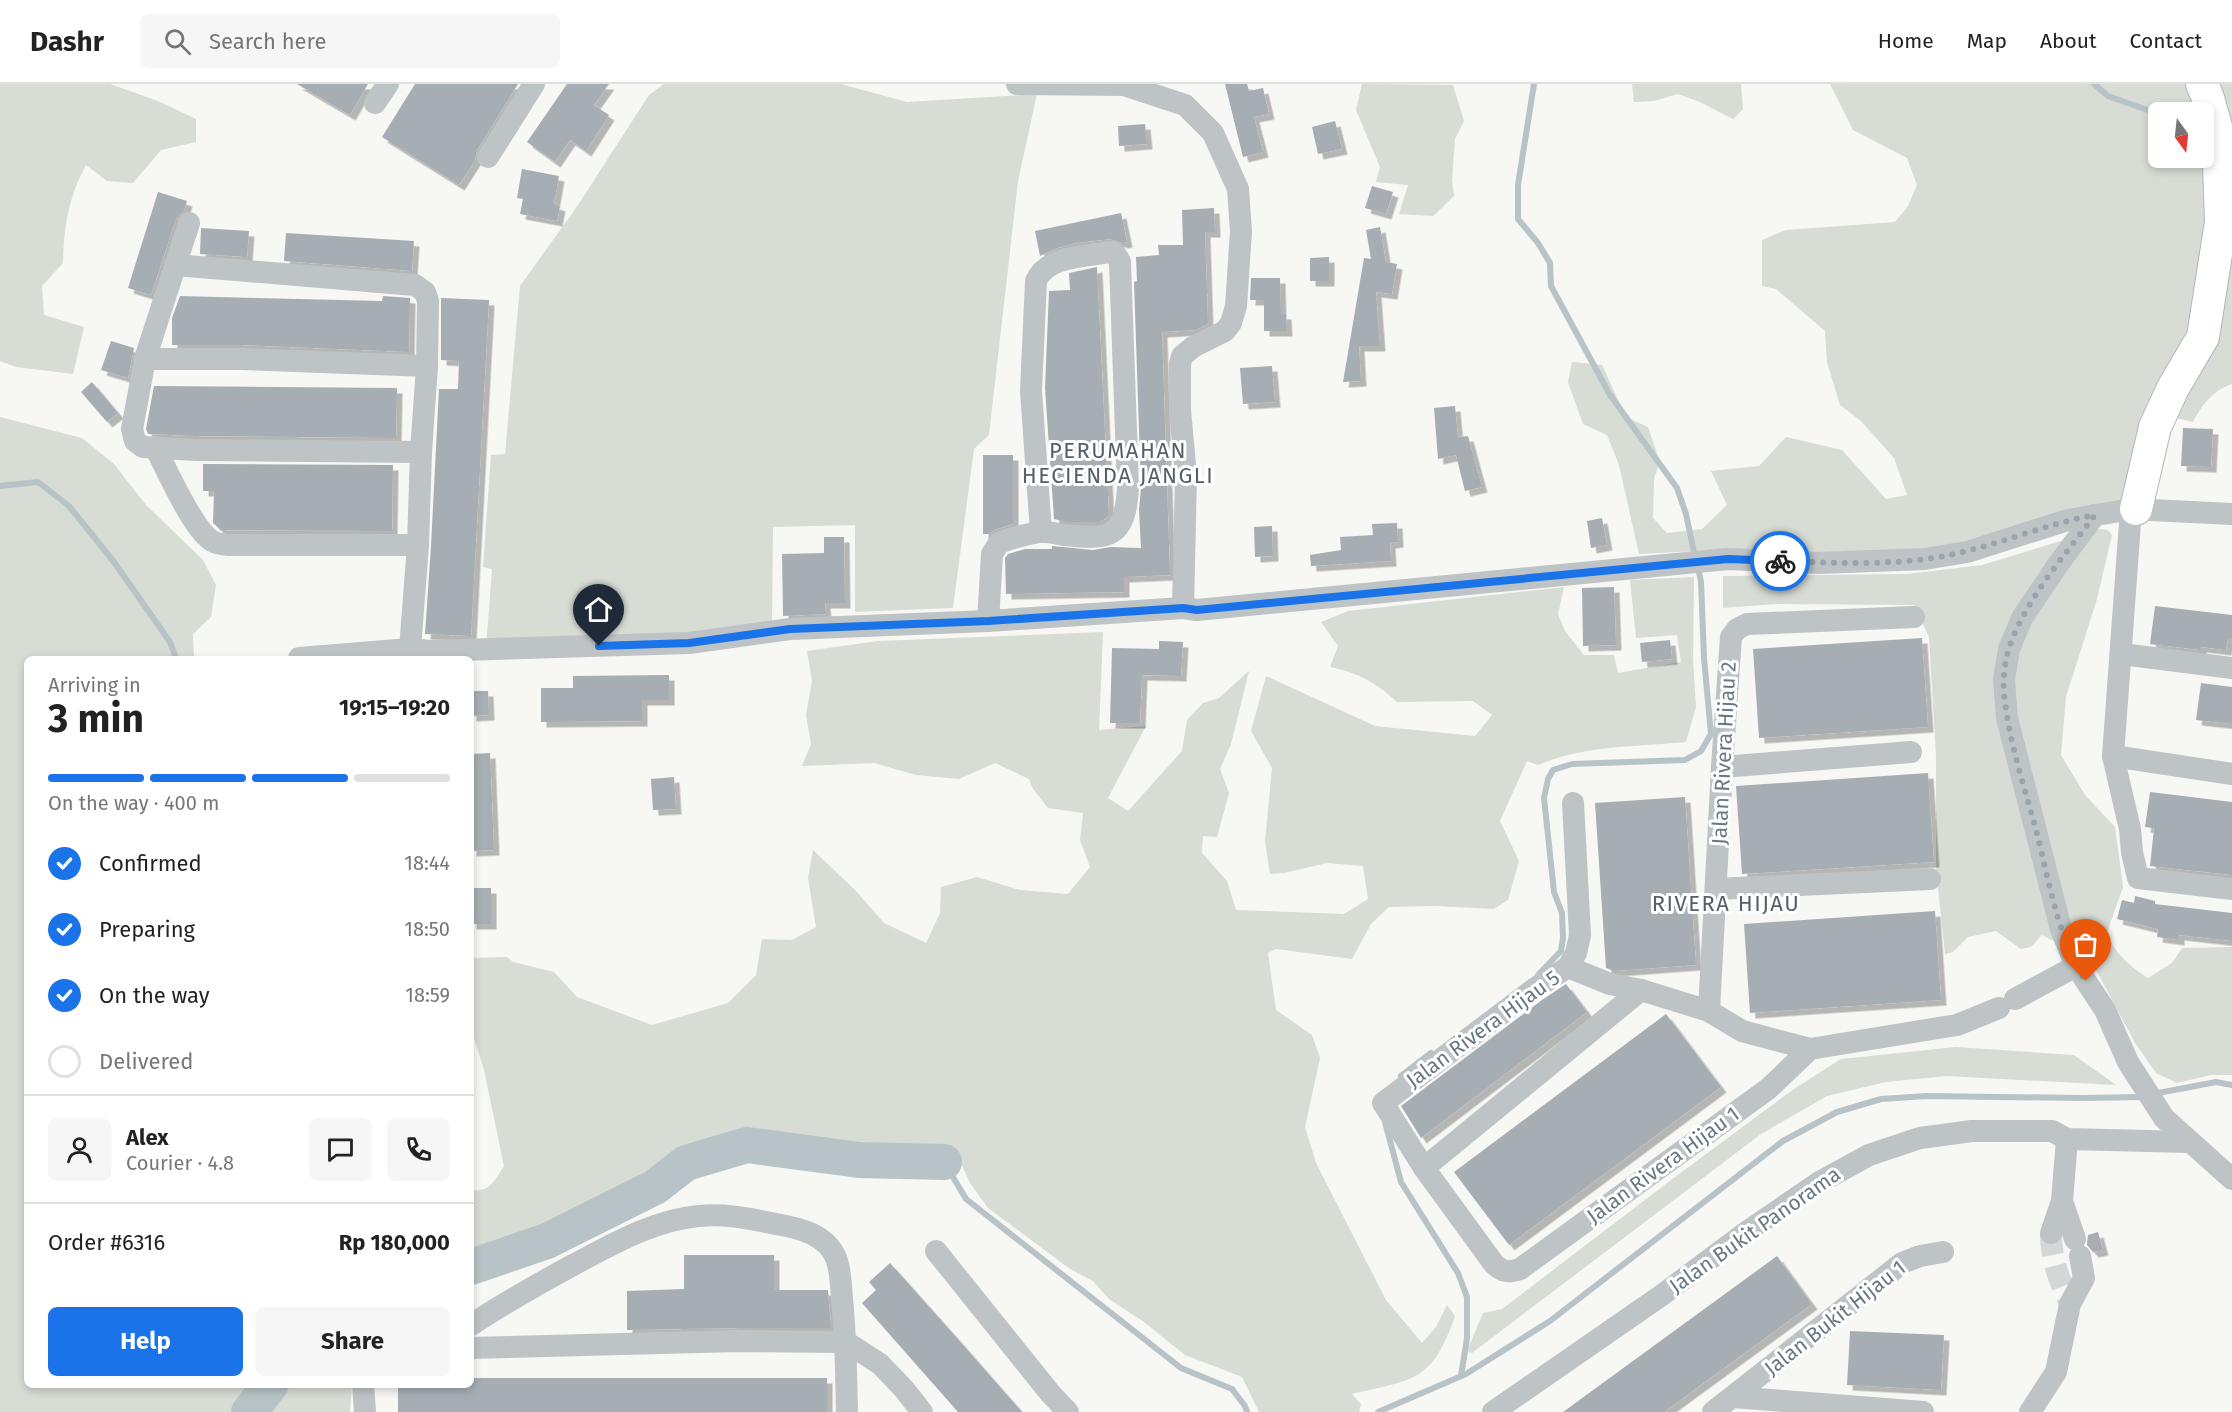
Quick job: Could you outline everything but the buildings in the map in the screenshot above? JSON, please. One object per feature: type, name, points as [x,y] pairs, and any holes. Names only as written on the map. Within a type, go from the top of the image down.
[{"type":"street","points":[[375,103],[388,84]]},
{"type":"street","points":[[488,158],[534,84]]},
{"type":"street","points":[[1017,84],[1124,85],[1185,105],[1213,133],[1238,189],[1241,231],[1236,306],[1231,323],[1225,331],[1193,347],[1182,356],[1180,364],[1180,410],[1186,476],[1183,608]]},
{"type":"street","points":[[2202,84],[2218,134],[2222,222],[2203,337],[2173,388],[2155,427],[2133,509],[2113,756],[2130,828],[2132,852],[2138,878],[2232,889]]},
{"type":"street","points":[[189,223],[144,359],[132,429],[135,441],[143,447],[196,450],[421,452]]},
{"type":"street","points":[[988,621],[992,554],[999,543],[1041,532],[1089,538],[1099,537],[1119,528],[1128,504],[1120,262],[1118,256],[1111,252],[1058,262],[1039,273],[1036,280],[1031,391],[1041,532]]},
{"type":"street","points":[[175,265],[415,285],[425,292],[428,301],[428,366],[421,452],[418,545],[424,653]]},
{"type":"street","points":[[144,359],[242,359],[428,366]]},
{"type":"street","points":[[155,447],[183,502],[205,536],[214,543],[228,545],[418,545]]},
{"type":"street","points":[[349,656],[689,643],[790,629],[988,621],[1183,608],[1197,610],[1728,559],[1831,562],[1925,559],[1967,552],[2068,520],[2133,509],[2232,514]]},
{"type":"street","points":[[2095,515],[2022,618],[2009,650],[2004,680],[2007,718],[2061,929],[2076,966],[2105,1010],[2128,1062],[2164,1118],[2232,1179]]},
{"type":"street","name":"Jalan Rivera Hijau 2","points":[[1709,1011],[1731,637],[1737,629],[1747,624],[1914,617]]},
{"type":"street","points":[[2122,654],[2232,668]]},
{"type":"street","points":[[1722,767],[1911,752]]},
{"type":"street","points":[[2113,756],[2232,774]]},
{"type":"street","name":"Jalan Rivera Hijau 5","points":[[1511,1272],[1502,1271],[1494,1264],[1424,1168],[1383,1103],[1534,989],[1568,967],[1576,953],[1580,935],[1573,802]]},
{"type":"street","points":[[1716,889],[1930,879]]},
{"type":"street","points":[[1568,967],[1610,984],[1641,990],[1709,1011],[1742,1031],[1810,1049],[1957,1025],[2007,1004],[2076,966]]},
{"type":"street","points":[[1424,1168],[1641,990]]},
{"type":"street","name":"Jalan Rivera Hijau 1","points":[[1511,1272],[1520,1269],[1768,1089],[1810,1049]]},
{"type":"street","name":"Jalan Bukit Panorama","points":[[1493,1412],[1818,1183],[1869,1155],[1920,1138],[1972,1131],[2052,1131],[2067,1139],[2189,1142]]},
{"type":"street","points":[[2051,1233],[2062,1201],[2067,1139]]},
{"type":"street","points":[[2030,1412],[2056,1372],[2070,1304],[2084,1278],[2078,1247],[2062,1201]]},
{"type":"street","points":[[474,1323],[533,1287],[611,1245],[672,1220],[701,1216],[741,1217],[798,1228],[817,1237],[829,1247],[836,1258],[846,1342],[847,1412]]},
{"type":"street","points":[[936,1251],[1046,1403],[1068,1412]]},
{"type":"street","name":"Jalan Bukit Hijau 1","points":[[1713,1412],[1902,1263],[1920,1256],[1943,1252]]},
{"type":"street","points":[[474,1348],[738,1341],[846,1342],[880,1364],[922,1412]]},
{"type":"street","points":[[363,1388],[365,1412]]},
{"type":"street","name":"Jalan Bukit Hijau 1","points":[[1733,1397],[1923,1412]]},
{"type":"shaded area","points":[[0,84],[110,84],[158,101],[196,119],[196,142],[161,150],[133,183],[107,181],[86,165],[80,177],[68,213],[63,263],[42,286],[44,315],[84,327],[73,374],[16,367],[0,361]]},
{"type":"shaded area","points":[[664,84],[841,84],[907,102],[1037,94],[1018,181],[989,435],[974,449],[953,608],[855,612],[855,525],[773,527],[772,623],[668,637],[486,649],[492,569],[483,567],[491,455],[505,454],[520,286],[576,208],[649,95]]},
{"type":"shaded area","points":[[1362,84],[1453,85],[1464,121],[1455,139],[1452,180],[1454,196],[1433,216],[1399,214],[1408,185],[1376,182],[1380,167],[1356,110]]},
{"type":"shaded area","points":[[1632,84],[1741,84],[1743,109],[1733,119],[1700,102],[1678,94],[1654,101],[1634,102]]},
{"type":"shaded area","points":[[1830,84],[2232,84],[2232,384],[2219,390],[2209,399],[2193,422],[2167,416],[2142,505],[1926,550],[1780,553],[1697,551],[1639,554],[1619,465],[1607,435],[1583,424],[1568,382],[1572,362],[1602,365],[1626,417],[1648,427],[1660,462],[1654,478],[1653,518],[1667,533],[1702,529],[1727,505],[1711,471],[1759,466],[1786,437],[1842,450],[1886,499],[1907,495],[1894,458],[1861,421],[1840,405],[1827,362],[1825,331],[1776,289],[1762,286],[1762,240],[1786,230],[1895,222],[1908,206],[1917,185],[1907,158],[1853,130]]},
{"type":"shaded area","points":[[0,417],[82,438],[114,464],[146,505],[203,560],[216,585],[211,617],[193,634],[194,656],[24,656],[24,1388],[352,1388],[350,1412],[0,1412]]},
{"type":"shaded area","points":[[2100,529],[2108,530],[2112,535],[2097,599],[2066,697],[2061,755],[2085,795],[2115,827],[2123,887],[2106,935],[2120,954],[2148,978],[2172,963],[2182,948],[2232,947],[2232,1075],[2211,1075],[2177,1083],[2156,1073],[2135,1043],[2086,951],[2075,952],[2042,935],[2031,947],[2021,949],[1996,931],[1968,937],[1953,952],[1945,954],[1936,869],[1936,756],[1929,637],[1914,605],[1775,604],[1723,608],[1723,576],[1907,574],[1982,565]]},
{"type":"shaded area","points":[[1694,577],[1693,659],[1696,707],[1686,742],[1592,750],[1556,758],[1538,765],[1527,761],[1500,821],[1519,861],[1508,900],[1494,909],[1436,906],[1389,907],[1371,924],[1352,959],[1276,949],[1268,953],[1276,1010],[1312,1035],[1320,1058],[1305,1127],[1316,1163],[1386,1300],[1422,1343],[1436,1327],[1447,1305],[1455,1316],[1447,1338],[1429,1366],[1406,1380],[1352,1394],[1361,1404],[1359,1412],[1259,1412],[1242,1377],[1185,1355],[1144,1322],[1109,1299],[1093,1281],[1070,1269],[988,1208],[970,1183],[961,1163],[948,1152],[924,1150],[894,1156],[813,1143],[783,1134],[747,1136],[715,1144],[668,1163],[656,1174],[624,1193],[474,1256],[474,1190],[484,1189],[492,1184],[504,1166],[484,1070],[474,1038],[474,958],[507,957],[513,962],[554,972],[577,997],[652,1025],[728,1003],[756,975],[762,939],[792,940],[816,927],[808,878],[813,850],[856,891],[884,923],[926,943],[940,913],[941,887],[977,877],[1020,890],[1068,894],[1090,867],[1080,840],[1083,813],[1048,808],[1033,789],[1029,779],[995,763],[959,779],[916,775],[874,763],[802,766],[811,744],[806,715],[812,681],[807,651],[878,641],[1103,632],[1099,730],[1146,726],[1108,798],[1128,811],[1182,751],[1187,720],[1203,703],[1219,698],[1249,671],[1231,744],[1220,769],[1229,793],[1217,837],[1203,836],[1202,853],[1227,881],[1236,910],[1344,914],[1368,899],[1363,866],[1327,863],[1270,874],[1265,841],[1272,768],[1251,731],[1266,676],[1375,726],[1475,736],[1492,715],[1473,701],[1397,702],[1366,679],[1330,667],[1338,646],[1321,622],[1348,611],[1564,587],[1558,614],[1565,631],[1584,655],[1614,655],[1618,673],[1681,662],[1677,635],[1636,638],[1630,580]]},
{"type":"shaded area","points":[[1956,1047],[2074,1055],[2116,1085],[1947,1076],[1886,1082],[1827,1096],[1761,1134],[1472,1353],[1467,1351],[1483,1313],[1502,1309],[1794,1089],[1841,1059]]},
{"type":"waterway","points":[[1534,84],[1518,185],[1518,219],[1538,243],[1550,263],[1551,286],[1610,395],[1677,488],[1686,514],[1695,557]]},
{"type":"waterway","points":[[2094,84],[2108,96],[2148,110]]},
{"type":"waterway","points":[[0,486],[38,482],[69,506],[114,562],[170,642],[175,656]]},
{"type":"waterway","points":[[1538,975],[1561,951],[1563,938],[1562,913],[1554,892],[1544,798],[1548,779],[1553,770],[1572,764],[1685,760],[1701,751],[1711,734],[1704,658],[1701,582],[1698,567]]},
{"type":"waterway","points":[[1401,1076],[1431,1053]]},
{"type":"waterway","points":[[2153,1094],[2216,1082],[2232,1085]]},
{"type":"waterway","points":[[1378,1412],[1466,1374],[1550,1321],[1783,1141],[1837,1112],[1881,1099],[1927,1096],[2143,1097]]},
{"type":"waterway","points":[[1385,1122],[1401,1182],[1458,1273],[1467,1297],[1467,1338],[1461,1376]]},
{"type":"waterway","points":[[474,1266],[547,1241],[655,1187],[686,1163],[747,1145],[859,1160],[944,1162]]},
{"type":"waterway","points":[[944,1162],[966,1199],[1181,1368],[1232,1389],[1247,1412]]},
{"type":"waterway","points":[[249,1412],[268,1388]]},
{"type":"tunnel","points":[[2051,1233],[2054,1261],[2070,1304]]},
{"type":"way so far","points":[[1780,561],[1887,562],[1925,559],[1967,552],[2068,520],[2095,515],[2022,618],[2009,650],[2004,680],[2007,718],[2061,929],[2076,966],[2086,981]]},
{"type":"district","name":"PERUMAHAN HECIENDA JANGLI","points":[[1118,462]]},
{"type":"district","name":"RIVERA HIJAU","points":[[1726,903]]},
{"type":"route","points":[[599,646],[689,643],[790,629],[988,621],[1183,608],[1197,610],[1728,559],[1780,561]]}]
